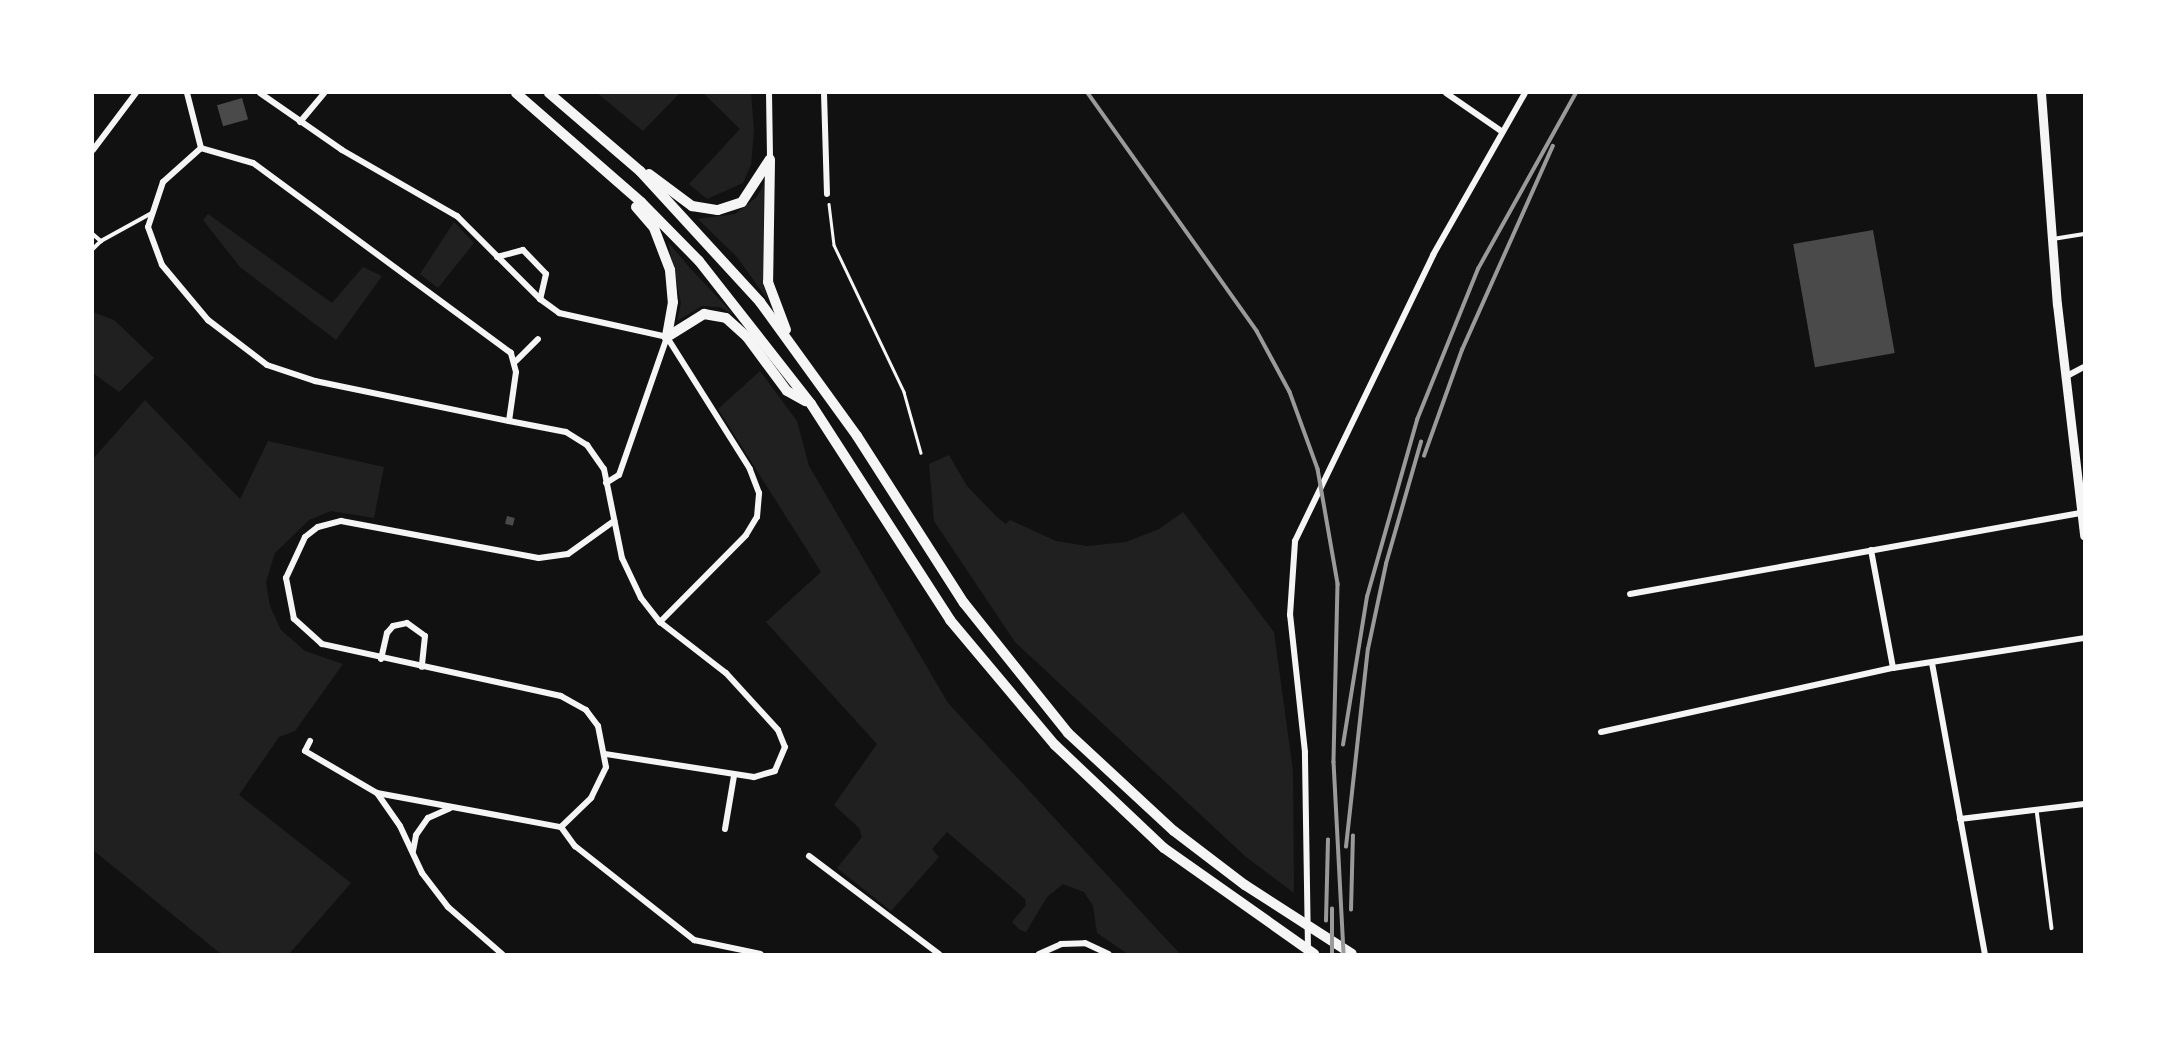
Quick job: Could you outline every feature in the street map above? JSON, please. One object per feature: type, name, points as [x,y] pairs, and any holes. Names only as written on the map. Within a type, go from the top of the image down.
[{"type":"highway","points":[[516,93],[607,172],[699,261],[811,404],[913,565],[996,680],[1102,793],[1235,902],[1314,954]]},
{"type":"highway","points":[[549,93],[622,156],[727,263],[789,340],[964,603],[1039,701],[1114,778],[1245,885],[1352,954]]},
{"type":"highway","points":[[622,156],[692,206],[706,212],[742,202],[770,159]]},
{"type":"highway","points":[[770,159],[768,282],[789,340]]},
{"type":"highway","points":[[607,172],[654,228],[662,248],[673,302],[667,337]]},
{"type":"highway","points":[[667,337],[691,318],[704,314],[726,318],[755,346],[788,391],[811,404]]},
{"type":"main road","points":[[2041,93],[2051,239],[2084,535]]},
{"type":"street","points":[[93,150],[136,93]]},
{"type":"street","points":[[187,93],[201,148]]},
{"type":"street","points":[[260,93],[300,122],[457,216],[540,299],[559,313],[667,337],[750,469],[760,493],[757,517],[746,535],[660,622]]},
{"type":"street","points":[[300,122],[324,93]]},
{"type":"street","points":[[769,93],[770,159]]},
{"type":"street","points":[[824,93],[827,194]]},
{"type":"street","points":[[1446,93],[1501,131]]},
{"type":"street","points":[[1308,954],[1305,752],[1290,615],[1295,541],[1433,255],[1501,131],[1525,93]]},
{"type":"street","points":[[201,148],[160,187],[150,214],[150,242],[171,278],[208,320],[267,365],[315,381],[578,436],[597,457],[629,576],[660,622],[726,673],[783,738],[784,756],[775,771],[766,776],[734,776],[606,754]]},
{"type":"street","points":[[201,148],[253,163],[434,294],[516,361]]},
{"type":"street","points":[[497,257],[523,250],[546,274],[540,299]]},
{"type":"street","points":[[606,483],[619,475],[667,337]]},
{"type":"street","points":[[509,421],[516,361],[538,339]]},
{"type":"street","points":[[2065,377],[2084,367]]},
{"type":"street","points":[[1630,594],[2083,513]]},
{"type":"street","points":[[561,827],[601,783],[606,754],[598,726],[573,701],[322,644],[302,629],[289,609],[285,590],[288,570],[305,537],[318,527],[341,521],[552,558],[568,554],[614,521]]},
{"type":"street","points":[[1871,551],[1893,668]]},
{"type":"street","points":[[381,659],[387,633],[393,626],[407,623],[425,636],[422,667]]},
{"type":"street","points":[[1601,732],[1893,668],[2084,638]]},
{"type":"street","points":[[1932,663],[1985,954]]},
{"type":"street","points":[[310,741],[305,751],[377,793],[561,827],[575,846],[694,940],[761,954]]},
{"type":"street","points":[[725,829],[734,776]]},
{"type":"street","points":[[377,793],[413,851],[422,873],[448,907],[502,954]]},
{"type":"street","points":[[1960,819],[2084,804]]},
{"type":"street","points":[[413,851],[416,835],[428,818],[452,807]]},
{"type":"street","points":[[809,856],[939,954]]},
{"type":"street","points":[[1039,954],[1061,944],[1085,943],[1109,954]]},
{"type":"lane","points":[[93,249],[101,241],[150,214]]},
{"type":"lane","points":[[93,234],[101,241]]},
{"type":"lane","points":[[2051,239],[2084,234]]},
{"type":"lane","points":[[2037,810],[2052,928]]},
{"type":"path","points":[[827,194],[834,245],[904,392],[922,453]]},
{"type":"shaded area","points":[[597,93],[680,93],[643,131]]},
{"type":"shaded area","points":[[703,93],[751,93],[754,130],[751,165],[743,183],[707,199],[689,184],[740,129]]},
{"type":"shaded area","points":[[764,184],[763,284],[768,300],[737,257],[698,219],[735,214],[757,197]]},
{"type":"shaded area","points":[[208,214],[332,303],[363,267],[382,276],[336,340],[240,267],[203,220]]},
{"type":"shaded area","points":[[454,222],[474,243],[438,288],[420,274]]},
{"type":"shaded area","points":[[668,242],[734,315],[720,307],[702,306],[677,321],[681,303]]},
{"type":"shaded area","points":[[93,312],[114,320],[154,358],[119,392],[93,373]]},
{"type":"shaded area","points":[[760,371],[797,421],[809,466],[948,703],[1180,954],[1128,954],[1097,933],[1093,906],[1084,892],[1063,884],[1047,897],[1026,932],[1020,930],[1012,922],[1026,905],[1025,899],[947,832],[932,849],[939,857],[891,911],[837,868],[862,837],[859,828],[834,805],[877,744],[766,622],[821,572],[718,409]]},
{"type":"shaded area","points":[[145,400],[240,499],[268,441],[384,467],[374,518],[331,511],[309,520],[275,553],[266,582],[270,606],[281,630],[305,651],[343,664],[295,731],[279,737],[239,795],[351,883],[289,954],[221,954],[93,850],[93,459]]},
{"type":"shaded area","points":[[949,455],[967,486],[996,516],[1006,524],[1010,520],[1056,541],[1087,546],[1126,542],[1159,529],[1183,512],[1274,632],[1293,771],[1294,893],[1246,857],[1015,642],[934,521],[929,464]]},
{"type":"building","points":[[242,98],[248,119],[223,126],[217,105]]},
{"type":"building","points":[[1873,230],[1895,353],[1815,367],[1793,244]]},
{"type":"building","points":[[507,516],[515,518],[513,526],[505,524]]},
{"type":"railway","points":[[1088,93],[1257,331],[1290,392],[1318,469],[1338,584],[1334,762],[1344,954]]},
{"type":"railway","points":[[1343,745],[1367,597],[1417,420],[1478,269],[1576,93]]},
{"type":"railway","points":[[1424,456],[1462,350],[1553,146]]},
{"type":"railway","points":[[1346,847],[1368,649],[1386,564],[1421,442]]},
{"type":"railway","points":[[1351,910],[1353,836]]},
{"type":"railway","points":[[1326,921],[1328,840]]},
{"type":"railway","points":[[1332,909],[1332,954]]}]
